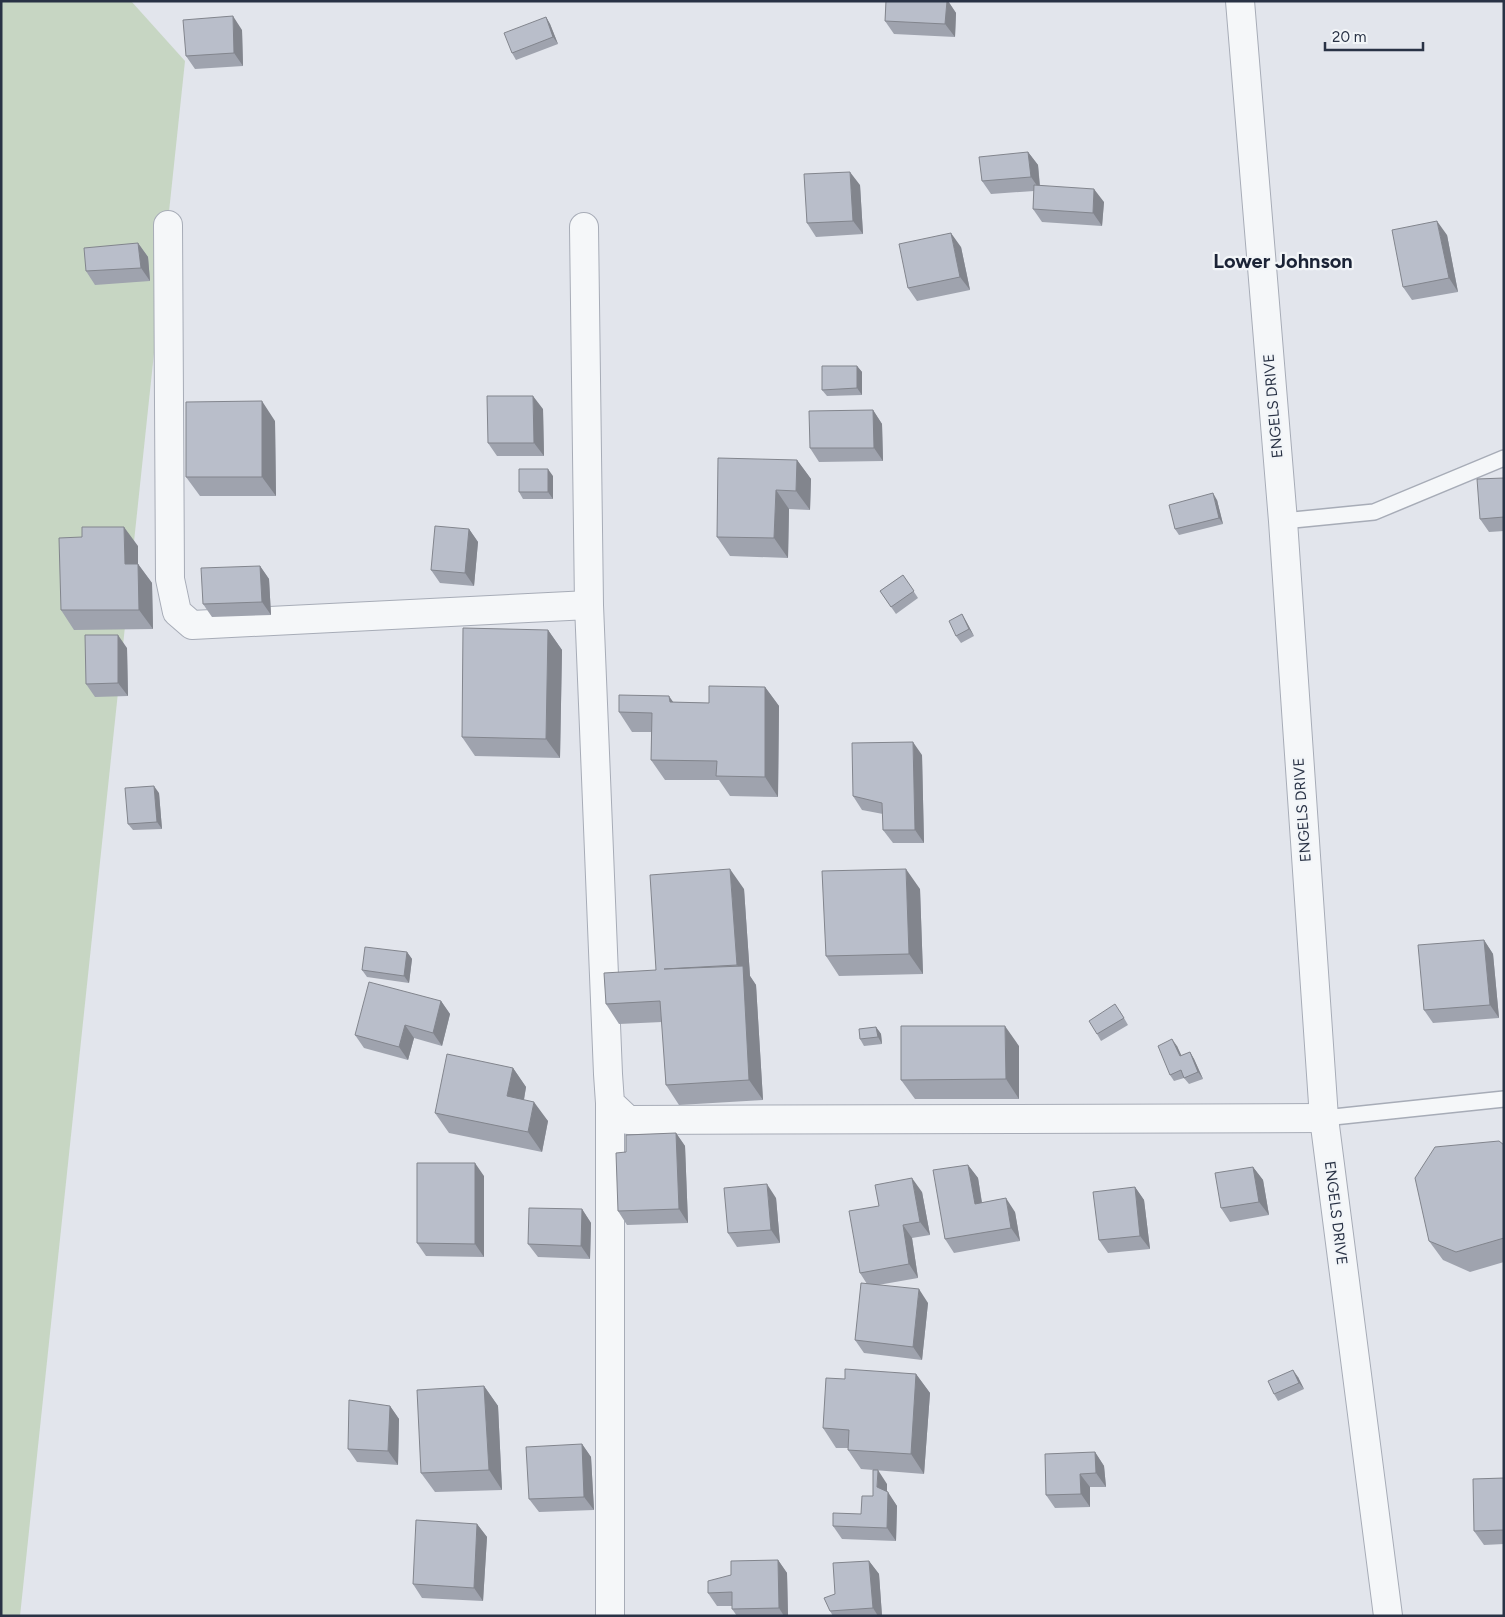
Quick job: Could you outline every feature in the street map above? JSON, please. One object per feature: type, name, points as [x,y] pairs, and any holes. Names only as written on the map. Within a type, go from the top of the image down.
[{"type":"street","name":"ENGELS DRIVE","points":[[1240,1],[1283,521],[1324,1118],[1388,1616]]},
{"type":"street","points":[[168,225],[170,579],[177,612],[192,625],[589,605]]},
{"type":"street","points":[[584,227],[589,605],[610,1103],[610,1616]]},
{"type":"street","points":[[610,1103],[628,1120],[1324,1118]]},
{"type":"lane","points":[[1283,521],[1374,512],[1504,458]]},
{"type":"lane","points":[[1324,1118],[1504,1099]]},
{"type":"green space","points":[[1,1],[131,1],[185,61],[20,1616],[1,1616]]},
{"type":"building","points":[[886,1],[947,1],[945,24],[885,21]]},
{"type":"building","points":[[233,16],[234,53],[186,56],[183,20]]},
{"type":"building","points":[[546,17],[553,37],[512,53],[504,33]]},
{"type":"building","points":[[1028,152],[1031,177],[982,181],[979,157]]},
{"type":"building","points":[[850,172],[853,221],[807,223],[804,174]]},
{"type":"building","points":[[1034,185],[1094,189],[1093,213],[1033,209]]},
{"type":"building","points":[[1437,221],[1449,278],[1403,287],[1392,230]]},
{"type":"building","points":[[951,233],[960,277],[908,288],[899,244]]},
{"type":"building","points":[[138,243],[141,268],[86,271],[84,248]]},
{"type":"building","points":[[822,366],[857,366],[857,388],[822,390]]},
{"type":"building","points":[[487,396],[533,396],[534,443],[488,443]]},
{"type":"building","points":[[262,401],[262,477],[186,477],[186,402]]},
{"type":"building","points":[[873,410],[874,448],[810,448],[809,411]]},
{"type":"building","points":[[718,458],[797,460],[796,491],[776,490],[774,538],[717,537]]},
{"type":"building","points":[[519,469],[548,469],[548,492],[519,492]]},
{"type":"building","points":[[1504,478],[1504,517],[1480,519],[1477,479]]},
{"type":"building","points":[[1213,493],[1219,518],[1175,529],[1169,505]]},
{"type":"building","points":[[435,526],[469,529],[465,573],[431,570]]},
{"type":"building","points":[[82,527],[124,527],[125,564],[138,564],[139,610],[61,610],[59,538],[82,537]]},
{"type":"building","points":[[260,566],[262,602],[203,604],[201,568]]},
{"type":"building","points":[[903,575],[914,591],[891,607],[880,591]]},
{"type":"building","points":[[962,614],[969,629],[956,636],[949,621]]},
{"type":"building","points":[[463,628],[548,630],[546,739],[462,737]]},
{"type":"building","points":[[85,635],[118,635],[118,683],[86,684]]},
{"type":"building","points":[[709,686],[765,687],[765,777],[716,776],[717,761],[651,760],[652,713],[619,712],[619,695],[669,696],[670,702],[709,703]]},
{"type":"building","points":[[913,742],[915,830],[883,830],[882,803],[853,796],[852,743]]},
{"type":"building","points":[[154,786],[157,822],[128,824],[125,788]]},
{"type":"building","points":[[730,869],[737,965],[664,969],[743,966],[749,1080],[666,1085],[660,1001],[606,1004],[604,973],[656,970],[650,875]]},
{"type":"building","points":[[906,869],[909,954],[826,956],[822,871]]},
{"type":"building","points":[[1484,940],[1490,1005],[1424,1010],[1418,945]]},
{"type":"building","points":[[365,947],[407,952],[404,976],[362,970]]},
{"type":"building","points":[[369,982],[441,1001],[433,1033],[405,1025],[399,1047],[355,1035]]},
{"type":"building","points":[[1115,1004],[1124,1018],[1097,1034],[1089,1021]]},
{"type":"building","points":[[901,1026],[1005,1026],[1006,1079],[901,1080]]},
{"type":"building","points":[[876,1027],[878,1037],[860,1039],[859,1029]]},
{"type":"building","points":[[1172,1039],[1180,1056],[1190,1052],[1198,1072],[1184,1078],[1181,1070],[1170,1075],[1158,1046]]},
{"type":"building","points":[[447,1054],[513,1068],[507,1096],[534,1102],[528,1132],[435,1113]]},
{"type":"building","points":[[676,1133],[679,1209],[618,1211],[616,1153],[626,1152],[626,1135]]},
{"type":"building","points":[[1499,1141],[1504,1145],[1504,1238],[1456,1252],[1429,1241],[1415,1178],[1435,1147]]},
{"type":"building","points":[[417,1163],[475,1163],[475,1244],[417,1243]]},
{"type":"building","points":[[968,1165],[975,1204],[1006,1198],[1011,1228],[945,1239],[933,1170]]},
{"type":"building","points":[[1253,1167],[1259,1202],[1221,1208],[1215,1173]]},
{"type":"building","points":[[912,1178],[920,1222],[903,1225],[909,1264],[860,1273],[849,1211],[879,1206],[875,1185]]},
{"type":"building","points":[[767,1184],[771,1230],[728,1233],[724,1188]]},
{"type":"building","points":[[1135,1187],[1140,1236],[1099,1240],[1093,1192]]},
{"type":"building","points":[[529,1208],[582,1209],[581,1246],[528,1244]]},
{"type":"building","points":[[861,1283],[919,1289],[913,1347],[855,1340]]},
{"type":"building","points":[[845,1369],[916,1374],[911,1454],[848,1450],[849,1430],[823,1428],[826,1378],[845,1379]]},
{"type":"building","points":[[1293,1370],[1299,1383],[1274,1394],[1268,1381]]},
{"type":"building","points":[[484,1386],[489,1470],[421,1473],[417,1390]]},
{"type":"building","points":[[349,1400],[390,1406],[388,1451],[348,1449]]},
{"type":"building","points":[[582,1444],[584,1497],[529,1499],[526,1447]]},
{"type":"building","points":[[1095,1452],[1096,1473],[1080,1474],[1081,1494],[1046,1495],[1045,1454]]},
{"type":"building","points":[[873,1470],[878,1470],[877,1487],[888,1492],[887,1528],[833,1526],[833,1513],[861,1514],[862,1496],[873,1496]]},
{"type":"building","points":[[1504,1478],[1504,1530],[1474,1531],[1473,1479]]},
{"type":"building","points":[[416,1520],[477,1524],[474,1588],[413,1584]]},
{"type":"building","points":[[778,1560],[779,1608],[732,1609],[732,1592],[708,1593],[708,1581],[731,1575],[731,1561]]},
{"type":"building","points":[[869,1561],[873,1608],[830,1611],[824,1598],[835,1594],[833,1563]]},
{"type":"district","name":"Lower Johnson","points":[[1283,261]]}]
